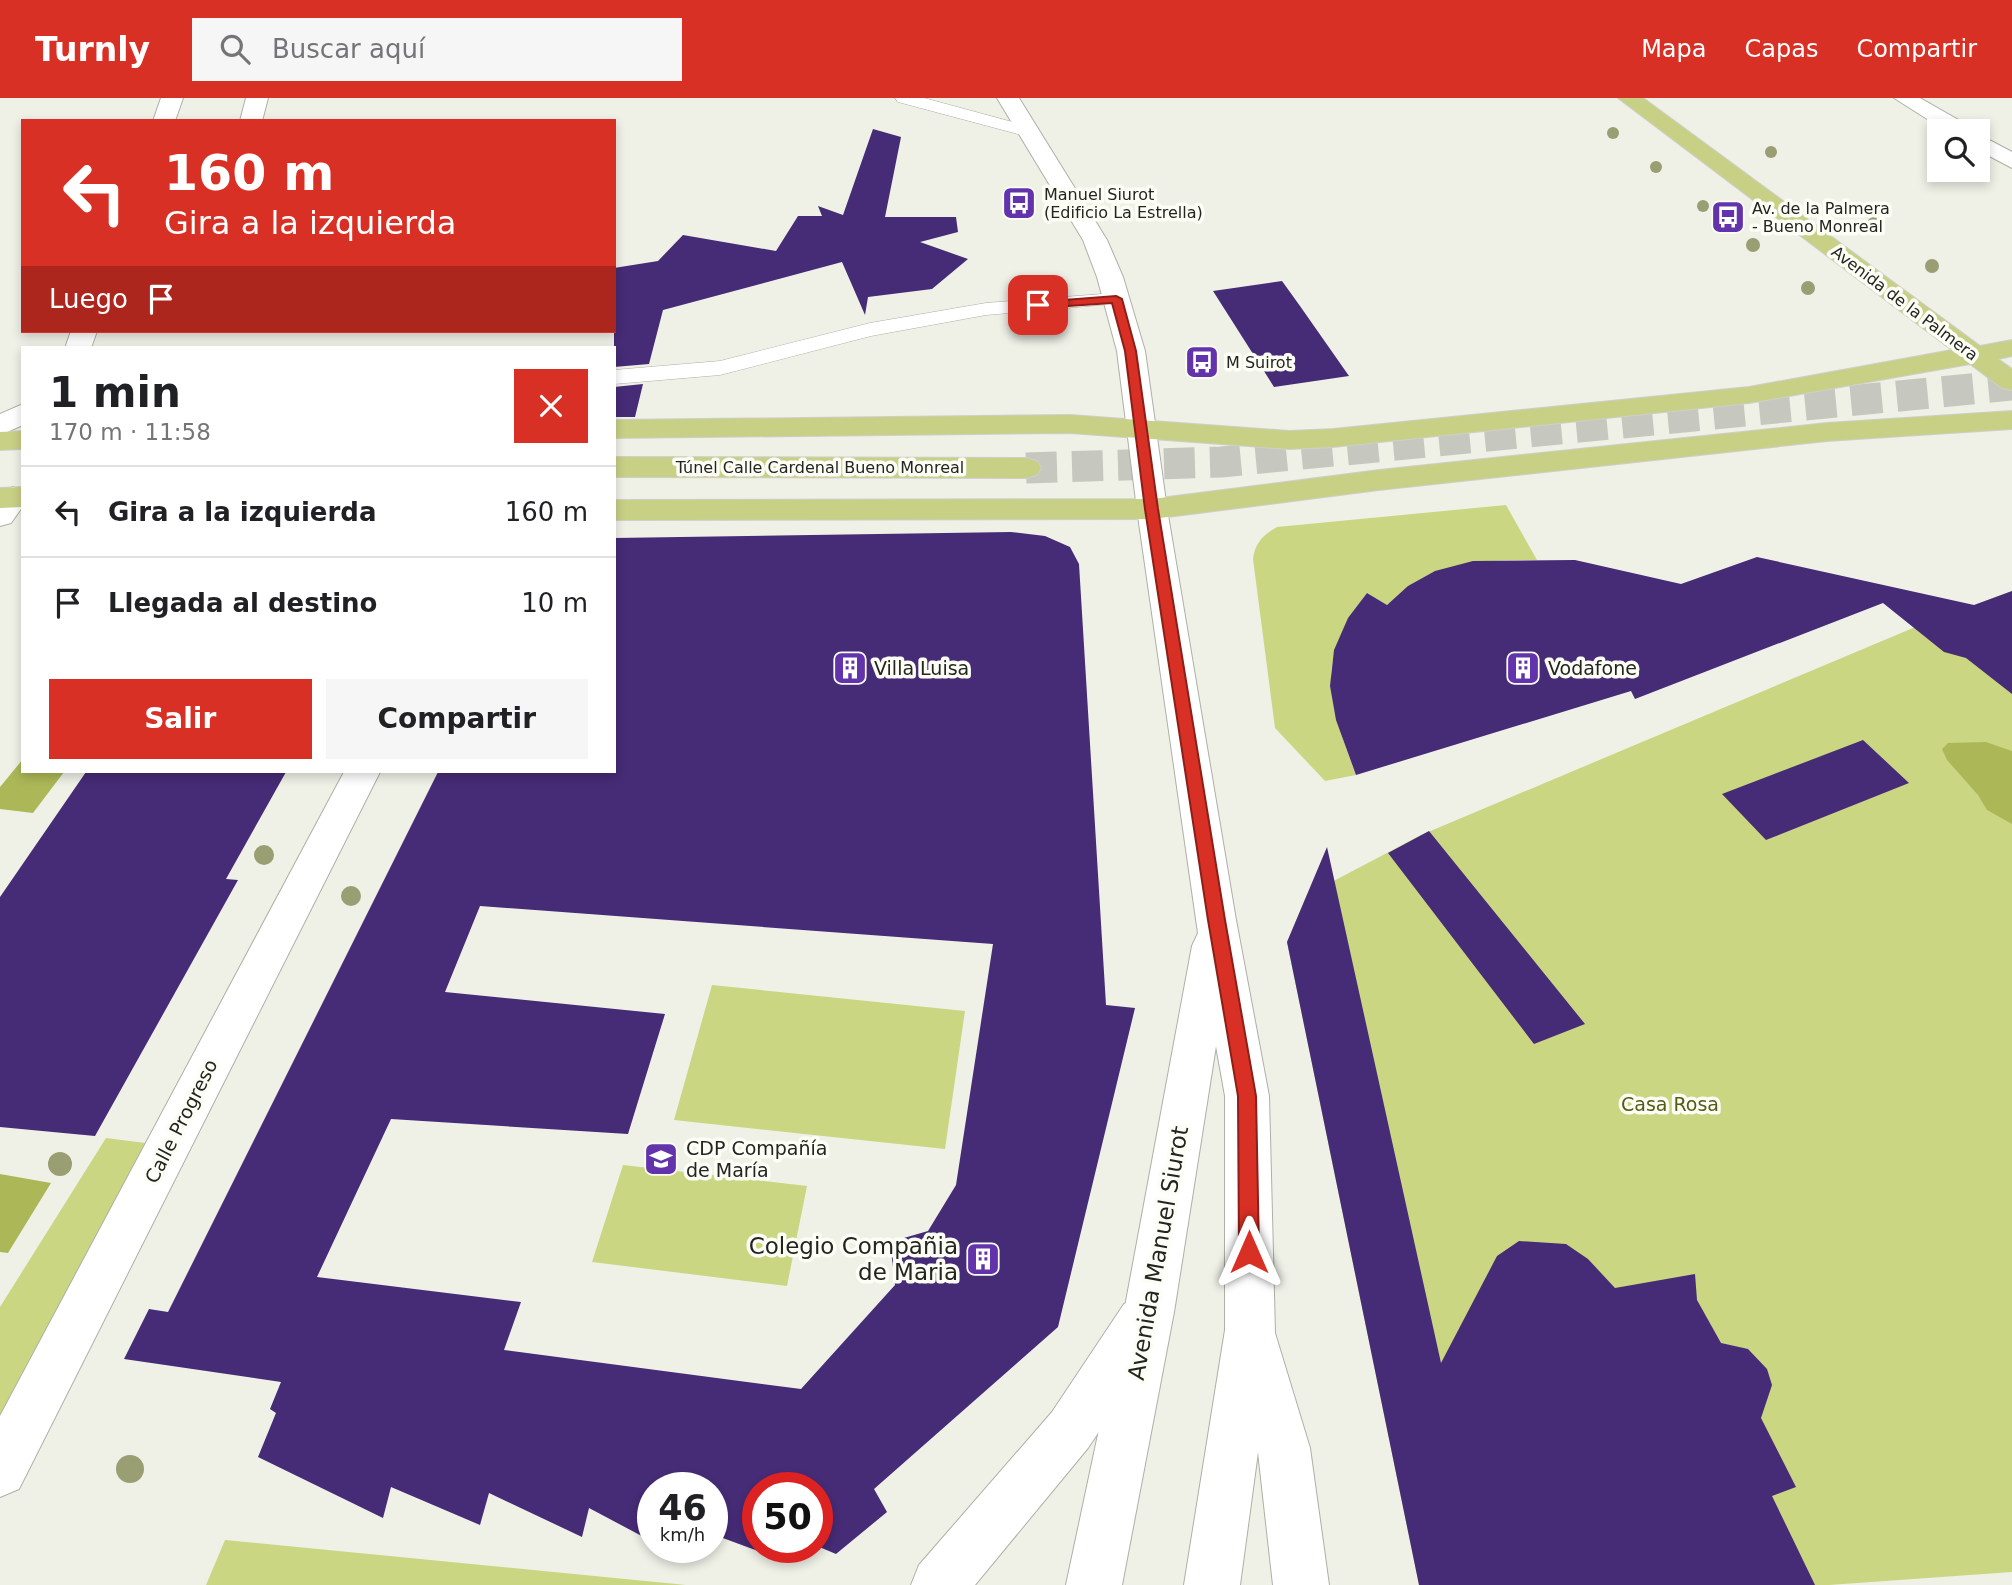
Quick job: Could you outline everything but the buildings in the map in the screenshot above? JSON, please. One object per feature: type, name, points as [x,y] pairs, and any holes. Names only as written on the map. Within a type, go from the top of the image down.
[{"type":"main road","points":[[165,119],[172,98]]},
{"type":"main road","points":[[252,119],[257,98]]},
{"type":"main road","name":"Avenida Manuel Siurot","points":[[1008,98],[1095,240],[1116,299],[1130,351],[1216,920],[1247,1096],[1250,1330],[1212,1585]]},
{"type":"main road","name":"Avenida de la Palmera","points":[[1629,98],[2012,382]]},
{"type":"main road","points":[[1905,98],[1941,119]]},
{"type":"main road","points":[[1990,148],[2012,161]]},
{"type":"main road","points":[[616,429],[1070,425],[1289,440],[1333,438],[1748,395],[2012,348]]},
{"type":"main road","points":[[0,426],[21,414]]},
{"type":"main road","points":[[616,510],[1152,509],[1392,479],[1827,432],[2012,420]]},
{"type":"main road","points":[[0,441],[21,440]]},
{"type":"main road","points":[[0,461],[21,461]]},
{"type":"main road","name":"Túnel Calle Cardenal Bueno Monreal","points":[[616,467],[1026,468]]},
{"type":"main road","name":"Calle Progreso","points":[[0,1470],[361,773]]},
{"type":"main road","name":"Avenida Manuel Siurot","points":[[1094,1585],[1149,1312],[1216,920]]},
{"type":"main road","points":[[939,1585],[1070,1430],[1149,1312]]},
{"type":"main road","points":[[1250,1330],[1284,1448],[1301,1585]]},
{"type":"lane","points":[[904,98],[1029,132]]},
{"type":"lane","points":[[616,377],[720,368],[870,330],[986,309],[1116,299]]},
{"type":"green space","points":[[1506,505],[1537,560],[1475,563],[1439,571],[1405,590],[1387,605],[1367,593],[1350,618],[1339,640],[1331,682],[1338,725],[1356,775],[1325,781],[1275,728],[1253,559],[1258,544],[1277,527]]},
{"type":"green space","name":"Casa Rosa","points":[[2012,591],[2012,1572],[1829,1585],[1419,1585],[1287,942],[1307,895],[1421,835],[1913,628]]},
{"type":"green space","points":[[712,985],[965,1011],[945,1149],[674,1120]]},
{"type":"green space","points":[[106,1138],[161,1145],[0,1449],[0,1307]]},
{"type":"green space","points":[[623,1165],[807,1186],[787,1286],[592,1262]]},
{"type":"green space","points":[[225,1540],[686,1585],[206,1585]]},
{"type":"shaded area","points":[[1986,742],[2012,751],[2012,824],[1987,810],[1978,795],[1947,760],[1942,749],[1948,743]]},
{"type":"shaded area","points":[[21,761],[21,773],[63,773],[33,813],[0,809],[0,787]]},
{"type":"shaded area","points":[[0,1174],[51,1183],[8,1253],[0,1252]]},
{"type":"tunnel","points":[[1026,468],[1221,462],[2012,385]]},
{"type":"place","name":"Manuel Siurot (Edificio La Estrella)","points":[[1019,203]]},
{"type":"place","name":"Av. de la Palmera - Bueno Monreal","points":[[1728,217]]},
{"type":"place","name":"M Suirot","points":[[1202,362]]},
{"type":"place","name":"Villa Luisa","points":[[850,668]]},
{"type":"place","name":"Vodafone","points":[[1523,668]]},
{"type":"place","name":"CDP Compañía de María","points":[[661,1159]]},
{"type":"place","name":"Colegio Compañia de Maria","points":[[983,1259]]},
{"type":"route","points":[[1038,305],[1116,299],[1130,351],[1216,920],[1247,1096],[1249,1252]]}]
